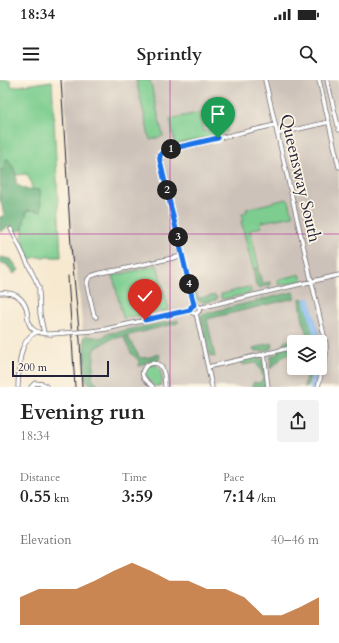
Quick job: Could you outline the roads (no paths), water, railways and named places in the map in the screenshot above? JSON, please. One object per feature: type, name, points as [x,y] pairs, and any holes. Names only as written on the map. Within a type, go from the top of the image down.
[{"type":"street","name":"Queensway South","points":[[265,80],[326,348],[326,355],[318,387]]},
{"type":"street","points":[[319,80],[339,167]]},
{"type":"street","points":[[328,80],[339,130]]},
{"type":"street","points":[[277,134],[329,122]]},
{"type":"street","points":[[276,125],[166,150],[160,154],[160,161],[194,305],[199,308],[339,275]]},
{"type":"street","points":[[11,229],[40,291],[40,314],[44,333]]},
{"type":"street","points":[[15,238],[19,236]]},
{"type":"street","points":[[96,317],[94,315],[88,284],[90,277],[108,271],[182,256]]},
{"type":"street","points":[[0,293],[13,294],[20,299],[25,305],[30,326],[37,332],[51,334],[106,329],[190,310],[194,305]]},
{"type":"street","points":[[199,308],[198,312],[196,313],[212,387]]},
{"type":"street","points":[[190,310],[196,313]]},
{"type":"street","points":[[18,387],[20,355],[29,336],[37,332]]},
{"type":"street","points":[[208,367],[287,348]]},
{"type":"street","points":[[264,353],[268,387]]},
{"type":"street","points":[[153,387],[144,378],[143,374],[146,365],[149,364],[161,366],[164,373],[165,387]]},
{"type":"street","points":[[161,387],[165,382]]},
{"type":"street","points":[[31,387],[34,383],[43,384],[46,387]]},
{"type":"waterway","points":[[308,301],[316,335]]},
{"type":"waterway","points":[[312,387],[315,375]]},
{"type":"railway","points":[[61,80],[71,246],[80,340],[82,387]]},
{"type":"railway","points":[[68,276],[75,387]]}]
